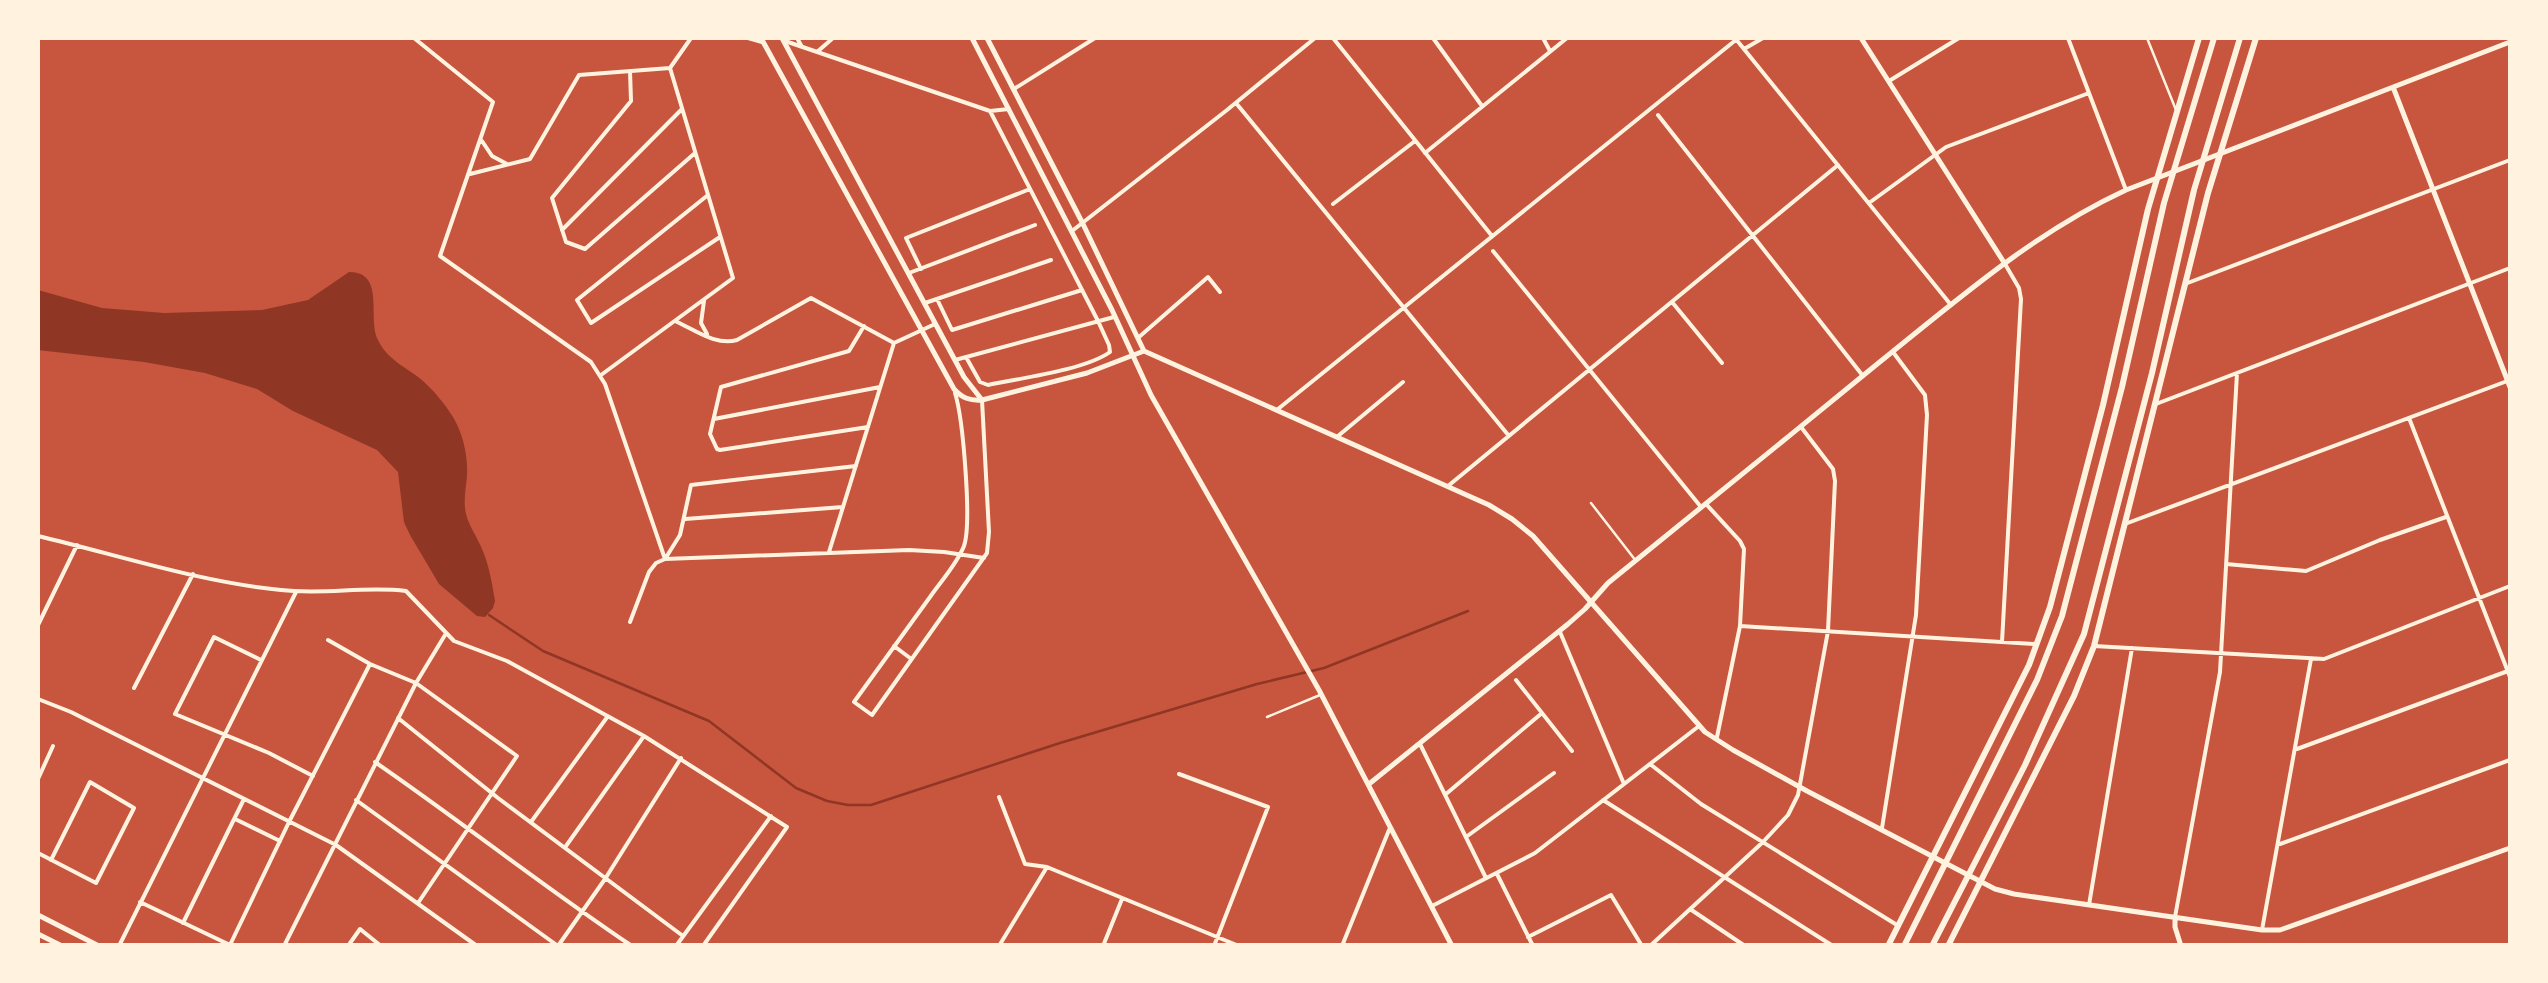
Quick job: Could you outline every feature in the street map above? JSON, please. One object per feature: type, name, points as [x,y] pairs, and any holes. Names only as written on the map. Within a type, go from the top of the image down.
[{"type":"highway","points":[[1888,946],[2038,644],[2103,406],[2141,236],[2200,38]]},
{"type":"highway","points":[[1904,946],[2037,680],[2062,616],[2122,388],[2160,217],[2214,38]]},
{"type":"highway","points":[[1932,946],[2026,765],[2084,634],[2203,160],[2240,38]]},
{"type":"highway","points":[[1952,944],[2074,696],[2094,646],[2219,154],[2256,38]]},
{"type":"highway","points":[[2154,359],[2171,344]]},
{"type":"street","points":[[414,38],[492,102],[440,256],[591,362],[601,375],[665,559]]},
{"type":"street","points":[[670,68],[691,38]]},
{"type":"street","points":[[748,38],[763,40],[954,389],[961,416],[967,527],[964,544],[854,702],[872,715],[984,558],[989,540],[982,400],[968,384],[782,39]]},
{"type":"street","points":[[796,38],[802,47]]},
{"type":"street","points":[[818,52],[833,38]]},
{"type":"street","points":[[972,38],[1151,395],[1305,664],[1452,946]]},
{"type":"street","points":[[988,38],[1144,351],[1489,505],[1523,527],[1699,726],[1716,740],[1946,865],[1980,883],[2014,894],[2262,930],[2288,928],[2510,848]]},
{"type":"street","points":[[1014,89],[1095,38]]},
{"type":"street","points":[[1072,232],[1314,38]]},
{"type":"street","points":[[1332,38],[1492,236]]},
{"type":"street","points":[[1433,38],[1482,106]]},
{"type":"street","points":[[1543,38],[1550,52]]},
{"type":"street","points":[[1425,153],[1567,38]]},
{"type":"street","points":[[1278,409],[1736,38],[1950,304]]},
{"type":"street","points":[[1744,49],[1762,38]]},
{"type":"street","points":[[1861,38],[2005,264],[2022,299],[2002,642]]},
{"type":"street","points":[[1889,81],[1959,38]]},
{"type":"street","points":[[2068,38],[2126,190]]},
{"type":"street","points":[[2491,38],[2494,48]]},
{"type":"street","points":[[782,39],[990,111],[1009,110]]},
{"type":"street","points":[[1369,784],[1560,631],[1604,587],[1950,304],[2068,220],[2126,190],[2510,42]]},
{"type":"street","points":[[468,175],[530,159],[580,75],[670,68]]},
{"type":"street","points":[[601,375],[733,278],[670,68]]},
{"type":"street","points":[[630,71],[631,101],[552,198],[566,242],[586,249],[695,152]]},
{"type":"street","points":[[2125,524],[2510,383],[2393,87]]},
{"type":"street","points":[[1868,203],[1934,154],[2089,93]]},
{"type":"street","points":[[1236,102],[1509,436]]},
{"type":"street","points":[[562,230],[682,110]]},
{"type":"street","points":[[966,358],[983,385],[1090,361],[1108,354],[1110,348],[990,111]]},
{"type":"street","points":[[1658,115],[1863,376]]},
{"type":"street","points":[[480,138],[492,156],[507,164]]},
{"type":"street","points":[[1334,204],[1415,141]]},
{"type":"street","points":[[2185,284],[2510,160]]},
{"type":"street","points":[[1448,486],[1838,165]]},
{"type":"street","points":[[921,269],[906,238],[1030,189]]},
{"type":"street","points":[[708,195],[577,300],[591,323],[720,237]]},
{"type":"street","points":[[910,273],[1035,225]]},
{"type":"street","points":[[1492,251],[1744,549],[1740,626],[1716,740]]},
{"type":"street","points":[[925,303],[1051,260]]},
{"type":"street","points":[[2156,404],[2510,268]]},
{"type":"street","points":[[1138,338],[1208,278],[1220,292]]},
{"type":"street","points":[[937,298],[952,330],[1082,290]]},
{"type":"street","points":[[705,298],[700,316],[710,338]]},
{"type":"street","points":[[675,321],[728,343],[806,300],[816,299],[894,343]]},
{"type":"street","points":[[1672,302],[1722,363]]},
{"type":"street","points":[[955,360],[1115,317]]},
{"type":"street","points":[[829,552],[894,343],[936,324]]},
{"type":"street","points":[[864,326],[849,351],[724,386],[710,434],[720,450],[868,427]]},
{"type":"street","points":[[1133,327],[1146,329]]},
{"type":"street","points":[[954,389],[965,398],[982,400],[1086,373],[1144,351]]},
{"type":"street","points":[[1881,830],[1914,636],[1927,404],[1925,395],[1893,352]]},
{"type":"street","points":[[2181,946],[2175,917],[2220,672],[2237,373]]},
{"type":"street","points":[[1006,382],[1009,393]]},
{"type":"street","points":[[1338,436],[1403,382]]},
{"type":"street","points":[[714,419],[880,387]]},
{"type":"street","points":[[2295,750],[2509,674],[2409,418]]},
{"type":"street","points":[[1653,945],[1763,842],[1788,815],[1800,787],[1828,631],[1835,481],[1833,470],[1801,428]]},
{"type":"street","points":[[665,559],[680,535],[691,485],[856,466]]},
{"type":"street","points":[[685,519],[843,507]]},
{"type":"street","points":[[2226,564],[2306,572],[2448,516]]},
{"type":"street","points":[[38,536],[193,574],[296,592],[398,590],[412,595],[446,634],[462,646],[507,661],[680,758],[787,828],[702,946]]},
{"type":"street","points":[[38,626],[77,545]]},
{"type":"street","points":[[630,622],[649,572],[656,562],[665,559],[926,550],[984,558]]},
{"type":"street","points":[[134,688],[193,574]]},
{"type":"street","points":[[2094,646],[2324,660],[2510,586]]},
{"type":"street","points":[[119,946],[296,592]]},
{"type":"street","points":[[1740,626],[2038,644]]},
{"type":"street","points":[[1560,631],[1624,784]]},
{"type":"street","points":[[284,946],[416,683],[446,634]]},
{"type":"street","points":[[261,660],[214,637],[175,714],[313,776]]},
{"type":"street","points":[[328,640],[370,664],[416,683],[517,756],[418,903]]},
{"type":"street","points":[[894,646],[912,660]]},
{"type":"street","points":[[2090,905],[2132,648]]},
{"type":"street","points":[[2262,930],[2312,659]]},
{"type":"street","points":[[140,902],[230,945],[370,664]]},
{"type":"street","points":[[1516,680],[1572,751]]},
{"type":"street","points":[[38,698],[336,845],[477,946]]},
{"type":"street","points":[[1445,795],[1542,713]]},
{"type":"street","points":[[531,822],[608,716]]},
{"type":"street","points":[[398,718],[683,936]]},
{"type":"street","points":[[1432,906],[1535,852],[1699,726]]},
{"type":"street","points":[[565,848],[644,736]]},
{"type":"street","points":[[1420,744],[1486,878]]},
{"type":"street","points":[[38,779],[54,746]]},
{"type":"street","points":[[356,800],[558,946],[680,758]]},
{"type":"street","points":[[2278,845],[2510,760]]},
{"type":"street","points":[[375,762],[632,946]]},
{"type":"street","points":[[1650,764],[1701,804],[1899,926]]},
{"type":"street","points":[[1466,837],[1554,773]]},
{"type":"street","points":[[1180,774],[1268,807],[1214,946]]},
{"type":"street","points":[[38,853],[51,860],[96,883],[134,808],[90,782],[51,860]]},
{"type":"street","points":[[999,797],[1025,864],[1047,867],[1240,946]]},
{"type":"street","points":[[183,922],[244,799]]},
{"type":"street","points":[[1603,800],[1833,946]]},
{"type":"street","points":[[676,946],[771,816]]},
{"type":"street","points":[[234,818],[280,841]]},
{"type":"street","points":[[1342,946],[1391,825]]},
{"type":"street","points":[[999,946],[1047,867]]},
{"type":"street","points":[[1496,873],[1532,946]]},
{"type":"street","points":[[1528,936],[1611,894],[1642,946]]},
{"type":"street","points":[[1103,946],[1122,898]]},
{"type":"street","points":[[1690,909],[1745,946]]},
{"type":"street","points":[[38,915],[99,946]]},
{"type":"street","points":[[348,946],[360,929],[381,946]]},
{"type":"street","points":[[38,934],[62,946]]},
{"type":"lane","points":[[2147,38],[2176,110]]},
{"type":"lane","points":[[1591,504],[1636,561]]},
{"type":"lane","points":[[1267,717],[1320,692]]},
{"type":"shaded area","points":[[349,272],[360,274],[372,288],[375,331],[382,347],[431,389],[460,430],[467,460],[466,514],[487,561],[495,601],[485,617],[477,616],[439,584],[404,522],[398,472],[377,450],[293,411],[257,389],[205,373],[38,350],[38,290],[102,308],[164,313],[262,310],[308,300]]},
{"type":"waterway","points":[[489,615],[543,651],[709,721],[796,788],[827,801],[871,805],[1060,743],[1324,668],[1468,611]]}]
